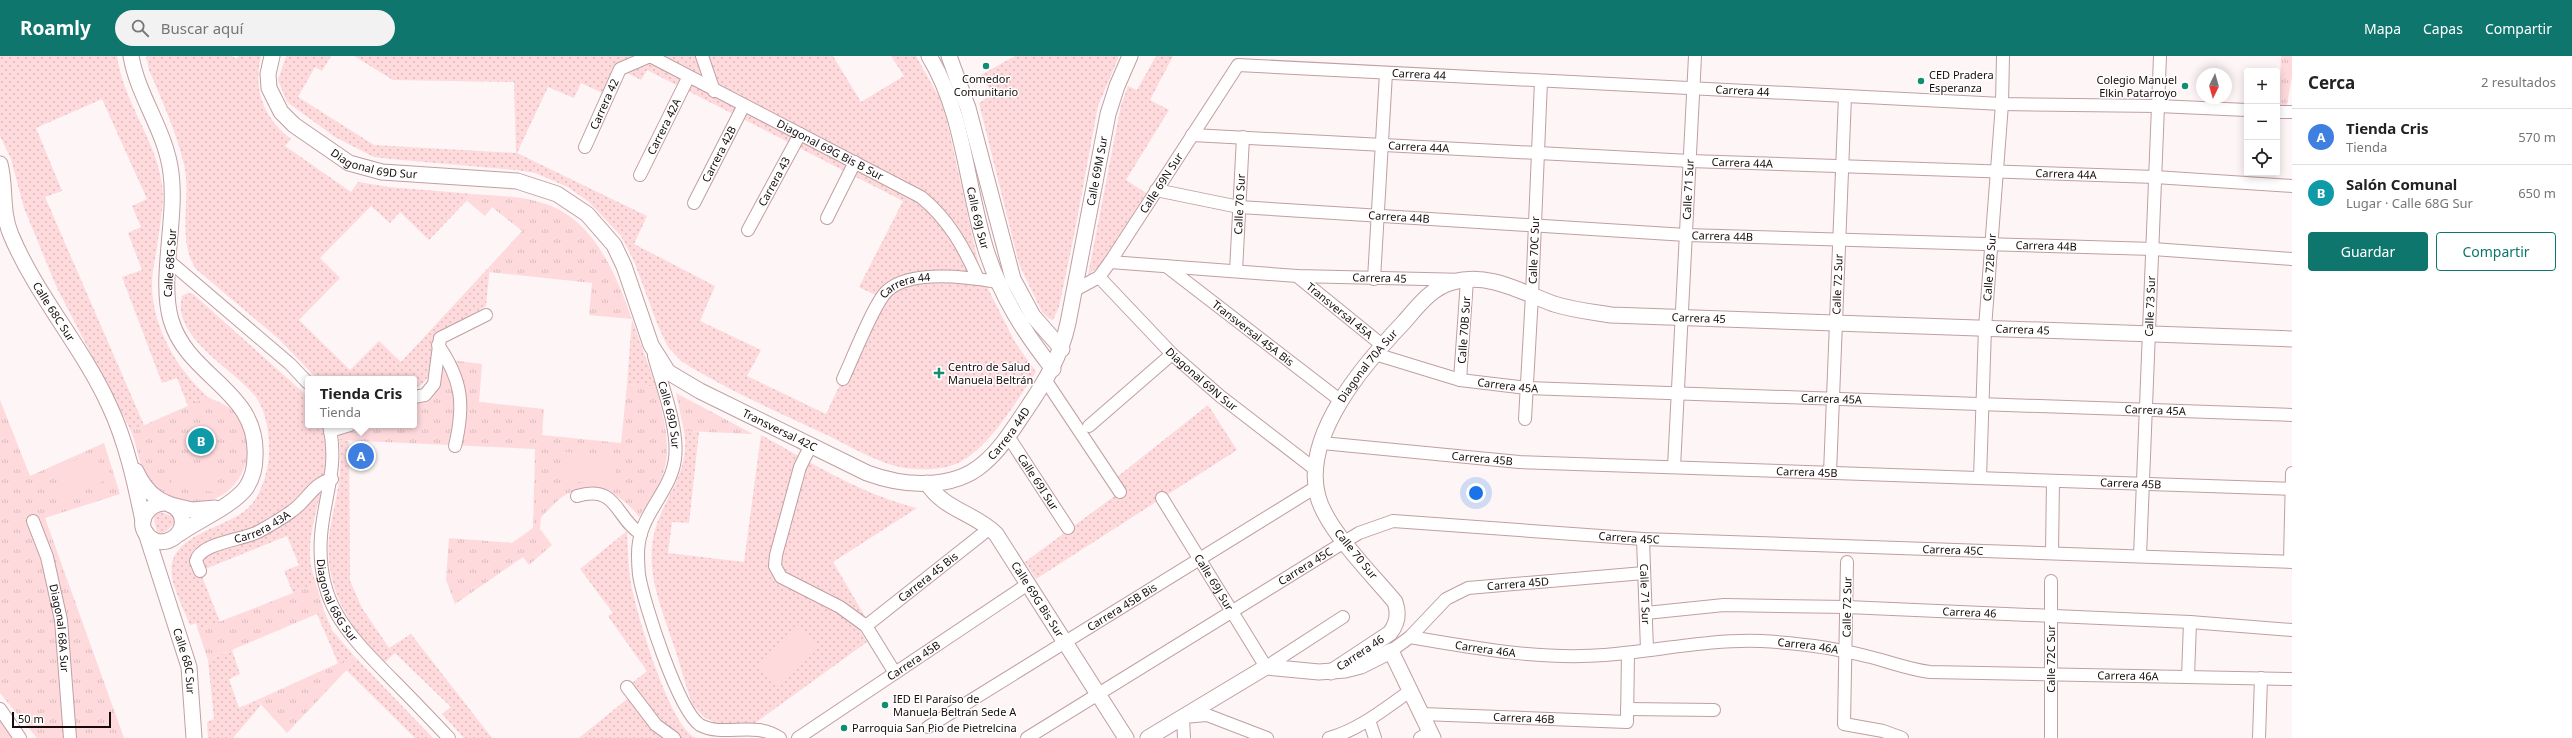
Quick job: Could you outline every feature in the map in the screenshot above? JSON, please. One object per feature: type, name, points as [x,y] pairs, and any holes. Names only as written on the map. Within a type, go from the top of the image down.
[{"type":"street","name":"Calle 68G Sur","points":[[131,56],[134,72],[170,161],[174,199],[167,308],[171,322],[183,347],[192,359],[244,409],[255,438],[253,471],[246,488],[222,506]]},
{"type":"street","name":"Diagonal 69D Sur","points":[[272,56],[268,79],[274,99],[294,125],[349,162],[382,172],[517,181]]},
{"type":"street","name":"Diagonal 69G Bis B Sur","points":[[650,56],[688,78],[906,188],[933,207],[945,219],[959,241],[978,279]]},
{"type":"street","name":"Carrera 42","points":[[585,147],[620,69],[650,56]]},
{"type":"street","points":[[702,56],[714,90]]},
{"type":"street","name":"Calle 69J Sur","points":[[929,56],[952,106],[981,231],[997,282],[1017,321],[1120,492]]},
{"type":"street","name":"Calle 69J Sur","points":[[949,56],[968,108],[1013,279],[1036,320],[1062,348]]},
{"type":"street","name":"Calle 69M Sur","points":[[1075,290],[1108,114],[1117,86],[1130,56]]},
{"type":"street","name":"Calle 71 Sur","points":[[1674,467],[1695,56]]},
{"type":"street","name":"Calle 72B Sur","points":[[1980,478],[1984,405],[1985,328],[2002,104],[2003,56]]},
{"type":"street","name":"Calle 73 Sur","points":[[2140,556],[2160,56]]},
{"type":"street","name":"Carrera 44","points":[[1238,65],[2002,104],[2158,106],[2244,110]]},
{"type":"street","name":"Calle 69N Sur","points":[[1075,290],[1099,276],[1110,262],[1238,65]]},
{"type":"street","points":[[1374,279],[1386,73]]},
{"type":"street","name":"Carrera 42A","points":[[640,175],[688,78]]},
{"type":"street","name":"Calle 70C Sur","points":[[1525,419],[1541,81]]},
{"type":"street","name":"Calle 72 Sur","points":[[1830,473],[1844,96]]},
{"type":"street","name":"Carrera 42B","points":[[694,203],[744,105]]},
{"type":"street","points":[[2280,112],[2292,112]]},
{"type":"street","name":"Carrera 43","points":[[748,230],[800,134]]},
{"type":"street","name":"Carrera 44A","points":[[1192,134],[1690,161],[1997,173],[2156,177],[2292,186]]},
{"type":"street","name":"Calle 70 Sur","points":[[1236,271],[1243,137]]},
{"type":"street","points":[[827,218],[855,162]]},
{"type":"street","name":"Calle 68C Sur","points":[[0,164],[4,213],[10,235],[30,272],[104,394],[126,455],[144,527],[164,585],[189,667],[194,738]]},
{"type":"street","name":"Calle 69D Sur","points":[[517,181],[557,194],[587,214],[602,229],[624,266],[651,344],[669,411],[676,450],[675,460],[666,486],[649,514],[641,534],[638,552],[640,580],[665,658],[688,713],[708,734],[761,729],[775,737]]},
{"type":"street","name":"Carrera 44B","points":[[1156,190],[1239,207],[1535,226],[1686,235],[1839,241],[2153,249],[2292,259]]},
{"type":"street","points":[[169,261],[290,364],[305,380]]},
{"type":"street","name":"Carrera 45","points":[[1110,262],[1297,276],[1499,282],[1532,295],[1575,309],[1611,315],[2292,339]]},
{"type":"street","name":"Transversal 45A Bis","points":[[1166,266],[1341,401]]},
{"type":"street","name":"Diagonal 69N Sur","points":[[1099,276],[1172,354],[1220,396],[1316,470]]},
{"type":"street","name":"Transversal 45A","points":[[1297,276],[1378,349]]},
{"type":"street","name":"Carrera 44","points":[[843,379],[882,298],[894,286],[918,278],[978,279],[997,282]]},
{"type":"street","name":"Diagonal 70A Sur","points":[[1316,487],[1316,470],[1322,443],[1341,401],[1378,349],[1433,293],[1452,282],[1467,280]]},
{"type":"street","name":"Calle 70B Sur","points":[[1460,380],[1467,280]]},
{"type":"street","points":[[1062,348],[1075,290]]},
{"type":"street","points":[[417,396],[426,395],[434,384],[438,345],[443,335],[486,315]]},
{"type":"street","name":"Transversal 42C","points":[[651,344],[663,366],[678,380],[881,478],[910,483],[927,483]]},
{"type":"street","points":[[438,345],[450,363],[459,387],[460,420],[455,446]]},
{"type":"street","name":"Carrera 44D","points":[[927,483],[960,477],[972,472],[992,456],[1008,436],[1049,375],[1062,348]]},
{"type":"street","name":"Carrera 45A","points":[[1378,349],[1460,380],[1527,388],[1678,392],[1832,400],[2292,415]]},
{"type":"street","points":[[1089,426],[1172,354]]},
{"type":"street","name":"Diagonal 68G Sur","points":[[330,428],[333,453],[332,479],[323,521],[320,550],[324,581],[332,608],[354,640],[449,738]]},
{"type":"street","name":"Calle 69I Sur","points":[[1008,436],[1068,528]]},
{"type":"street","name":"Carrera 45B","points":[[1322,443],[1519,462],[2292,489]]},
{"type":"street","points":[[811,445],[800,467],[775,566],[781,577],[840,607],[866,626],[895,673]]},
{"type":"street","name":"Calle 68C Sur","points":[[126,455],[146,488],[168,504]]},
{"type":"street","points":[[2291,561],[2292,473]]},
{"type":"street","name":"Carrera 43A","points":[[200,571],[196,561],[202,552],[254,534],[271,525],[305,500],[318,484],[332,479]]},
{"type":"street","points":[[2052,553],[2053,481]]},
{"type":"street","name":"Calle 69G Bis Sur","points":[[927,483],[938,498],[948,506],[990,528],[1001,541],[1126,738]]},
{"type":"street","name":"Calle 70 Sur","points":[[1316,487],[1323,510],[1345,542],[1395,602],[1397,619]]},
{"type":"street","name":"Carrera 45B Bis","points":[[928,726],[1316,487]]},
{"type":"street","points":[[577,496],[591,493],[608,498],[615,502],[631,528],[641,534]]},
{"type":"street","name":"Calle 69J Sur","points":[[1162,498],[1266,667]]},
{"type":"street","points":[[168,504],[197,510],[222,506],[168,541],[155,541],[144,527],[148,510],[153,505],[168,504]]},
{"type":"street","points":[[168,504],[177,509],[182,521],[176,536]]},
{"type":"street","name":"Carrera 45C","points":[[1027,738],[1370,527],[1406,520],[1643,539],[2291,561]]},
{"type":"street","name":"Diagonal 68A Sur","points":[[34,521],[47,557],[61,620],[70,738]]},
{"type":"street","name":"Carrera 45 Bis","points":[[866,626],[990,528]]},
{"type":"street","name":"Calle 68C Sur","points":[[164,585],[162,566],[163,552],[176,536]]},
{"type":"street","name":"Calle 71 Sur","points":[[1643,539],[1647,650]]},
{"type":"street","name":"Calle 72 Sur","points":[[1848,562],[1844,724],[1878,730],[1902,738]]},
{"type":"street","name":"Carrera 45D","points":[[1410,637],[1446,598],[1468,588],[1644,573]]},
{"type":"street","name":"Calle 72C Sur","points":[[2051,581],[2051,738]]},
{"type":"street","name":"Carrera 45B","points":[[798,738],[1028,584]]},
{"type":"street","name":"Carrera 46","points":[[1646,613],[1724,605],[1847,607],[2190,622],[2292,630]]},
{"type":"street","points":[[1148,738],[1266,667],[1343,617]]},
{"type":"street","name":"Carrera 46","points":[[1266,667],[1331,672],[1390,633],[1395,626],[1397,619]]},
{"type":"street","points":[[2188,678],[2190,622]]},
{"type":"street","points":[[1331,672],[1361,666],[1391,652],[1410,637]]},
{"type":"street","name":"Carrera 46A","points":[[1410,637],[1501,652],[1576,656],[1628,653],[1705,642],[1761,641],[1846,651],[1910,670],[1930,672],[2051,676],[2292,679]]},
{"type":"street","points":[[1391,652],[1422,714],[1428,736]]},
{"type":"street","points":[[1628,653],[1627,709],[1714,710]]},
{"type":"street","points":[[2259,738],[2261,678]]},
{"type":"street","points":[[627,687],[656,725],[671,736]]},
{"type":"street","points":[[1329,738],[1343,734],[1369,720],[1410,691]]},
{"type":"street","points":[[0,709],[20,738]]},
{"type":"street","name":"Carrera 46B","points":[[1422,714],[1627,722],[1627,709]]},
{"type":"street","points":[[1183,717],[1207,715],[1251,734],[1267,738]]},
{"type":"street","points":[[1183,717],[1184,738]]},
{"type":"street","points":[[1369,720],[1375,738]]},
{"type":"green space","points":[[0,56],[117,56],[120,73],[132,105],[147,136],[159,168],[162,184],[162,208],[152,280],[152,293],[156,313],[165,340],[172,353],[188,376],[208,397],[188,406],[177,378],[162,383],[122,277],[142,270],[128,233],[141,227],[132,206],[147,199],[102,99],[36,128],[62,191],[45,197],[144,425],[131,431],[57,288],[24,208],[11,159],[0,136]]},
{"type":"green space","points":[[146,56],[232,56],[236,59],[239,56],[261,56],[258,80],[262,102],[273,122],[291,139],[285,146],[351,192],[358,182],[389,187],[473,194],[429,240],[400,212],[390,223],[371,206],[320,258],[340,278],[299,320],[350,370],[379,341],[401,362],[490,266],[486,306],[435,336],[429,374],[421,385],[417,386],[417,376],[314,376],[280,340],[196,269],[190,258],[187,245],[186,177],[184,164],[173,128],[149,70]]},
{"type":"green space","points":[[286,56],[331,56],[322,71],[315,67],[298,97],[374,145],[516,153],[514,82],[393,80],[354,56],[833,56],[861,102],[904,76],[891,56],[916,56],[940,99],[947,121],[981,275],[1015,342],[1036,372],[1000,425],[978,449],[966,459],[942,468],[916,469],[895,466],[865,454],[734,391],[681,361],[668,347],[658,326],[634,261],[621,236],[589,202],[568,187],[535,173],[517,170],[374,157],[335,137],[287,102],[278,80]],"holes":[[[621,70],[641,80],[647,70],[903,201],[859,287],[881,298],[826,414],[747,376],[761,350],[700,321],[715,286],[634,244],[647,216],[517,153],[548,87],[574,98],[581,83],[609,96]]]},
{"type":"green space","points":[[1015,56],[1119,56],[1098,106],[1059,307],[1053,320],[1048,318],[1042,312],[1019,264],[979,103],[993,94],[981,75]]},
{"type":"green space","points":[[1156,56],[1173,56],[1150,100],[1169,110],[1126,180],[1146,193],[1099,266],[1088,275],[1121,105],[1128,86],[1137,90]]},
{"type":"green space","points":[[2281,56],[2292,56],[2292,77],[2286,110],[2280,109]]},
{"type":"green space","points":[[473,194],[537,201],[563,212],[578,223],[591,236],[611,268],[632,319],[589,315],[592,283],[489,272],[490,266],[522,231],[492,207],[485,216],[467,201]]},
{"type":"green space","points":[[188,293],[193,294],[305,394],[305,428],[322,428],[326,460],[311,539],[310,555],[316,584],[293,593],[284,571],[299,565],[287,536],[200,571],[220,622],[198,630],[196,623],[190,625],[177,595],[172,577],[172,563],[178,551],[187,542],[238,516],[253,503],[260,490],[268,467],[269,445],[265,416],[260,403],[246,386],[207,352],[195,339],[186,326],[181,311],[182,296]]},
{"type":"green space","points":[[632,319],[656,387],[627,384]]},
{"type":"green space","points":[[443,359],[482,364],[479,402],[544,409],[542,435],[621,443],[627,384],[656,387],[666,433],[667,456],[665,468],[654,494],[639,517],[617,496],[599,489],[580,489],[565,495],[541,517],[540,529],[552,545],[529,565],[523,557],[455,604],[446,580],[449,538],[512,543],[533,528],[535,449],[339,440],[339,433],[352,428],[417,428],[417,403],[429,401],[434,396],[438,390]]},
{"type":"green space","points":[[676,393],[753,434],[684,431]]},
{"type":"green space","points":[[208,397],[233,410],[242,421],[247,439],[245,467],[231,488],[210,500],[196,502],[182,501],[166,497],[148,481],[142,468],[131,431]]},
{"type":"green space","points":[[0,400],[30,476],[104,443],[120,494],[45,518],[124,738],[37,738],[0,693]]},
{"type":"green space","points":[[1208,405],[1237,450],[1036,579],[1025,562],[1120,492],[1112,481]]},
{"type":"green space","points":[[684,431],[699,432],[689,523],[672,522],[668,553],[744,562],[761,435],[818,467],[856,486],[876,495],[917,508],[833,562],[866,618],[857,626],[867,642],[755,723],[720,724],[705,718],[693,706],[657,592],[652,563],[654,534],[658,520],[675,484],[684,460]]},
{"type":"green space","points":[[339,440],[349,441],[350,581],[362,608],[389,648],[411,634],[492,738],[464,738],[442,714],[451,707],[395,653],[385,662],[359,633],[339,600],[333,583],[329,564],[329,545],[331,524],[340,474]]},
{"type":"green space","points":[[566,452],[617,456],[615,485],[564,481]]},
{"type":"green space","points":[[96,454],[105,481],[62,495],[53,467]]},
{"type":"green space","points":[[174,464],[217,469],[214,492],[171,487]]},
{"type":"green space","points":[[152,509],[180,519],[158,538]]},
{"type":"green space","points":[[627,531],[628,560],[635,603],[656,670],[676,714],[686,730],[696,738],[579,738],[632,695],[627,687],[647,671],[608,616],[613,613],[580,569]]},
{"type":"green space","points":[[316,584],[324,611],[208,660],[198,630]]},
{"type":"green space","points":[[324,611],[332,630],[354,656],[338,663],[317,614]]},
{"type":"green space","points":[[799,628],[817,648],[776,687],[757,667]]},
{"type":"green space","points":[[232,650],[240,674],[229,679],[239,708],[257,700],[261,705],[233,738],[208,738],[207,722],[214,719],[208,660]]},
{"type":"green space","points":[[354,656],[357,659],[287,733],[257,700]]},
{"type":"green space","points":[[357,659],[433,738],[415,738],[346,670]]},
{"type":"green space","points":[[0,720],[12,738],[0,738]]},
{"type":"place","name":"Comedor Comunitario","points":[[986,66]]},
{"type":"place","name":"CED Pradera Esperanza","points":[[1921,81]]},
{"type":"place","name":"Colegio Manuel Elkin Patarroyo","points":[[2185,86]]},
{"type":"place","name":"Centro de Salud Manuela Beltrán","points":[[939,373]]},
{"type":"place","name":"Salón Comunal","points":[[201,441]]},
{"type":"place","name":"Tienda Cris","points":[[361,456]]},
{"type":"place","name":"IED El Paraíso de Manuela Beltran Sede A","points":[[885,705]]},
{"type":"place","name":"Parroquia San Pio de Pietrelcina","points":[[844,728]]}]
